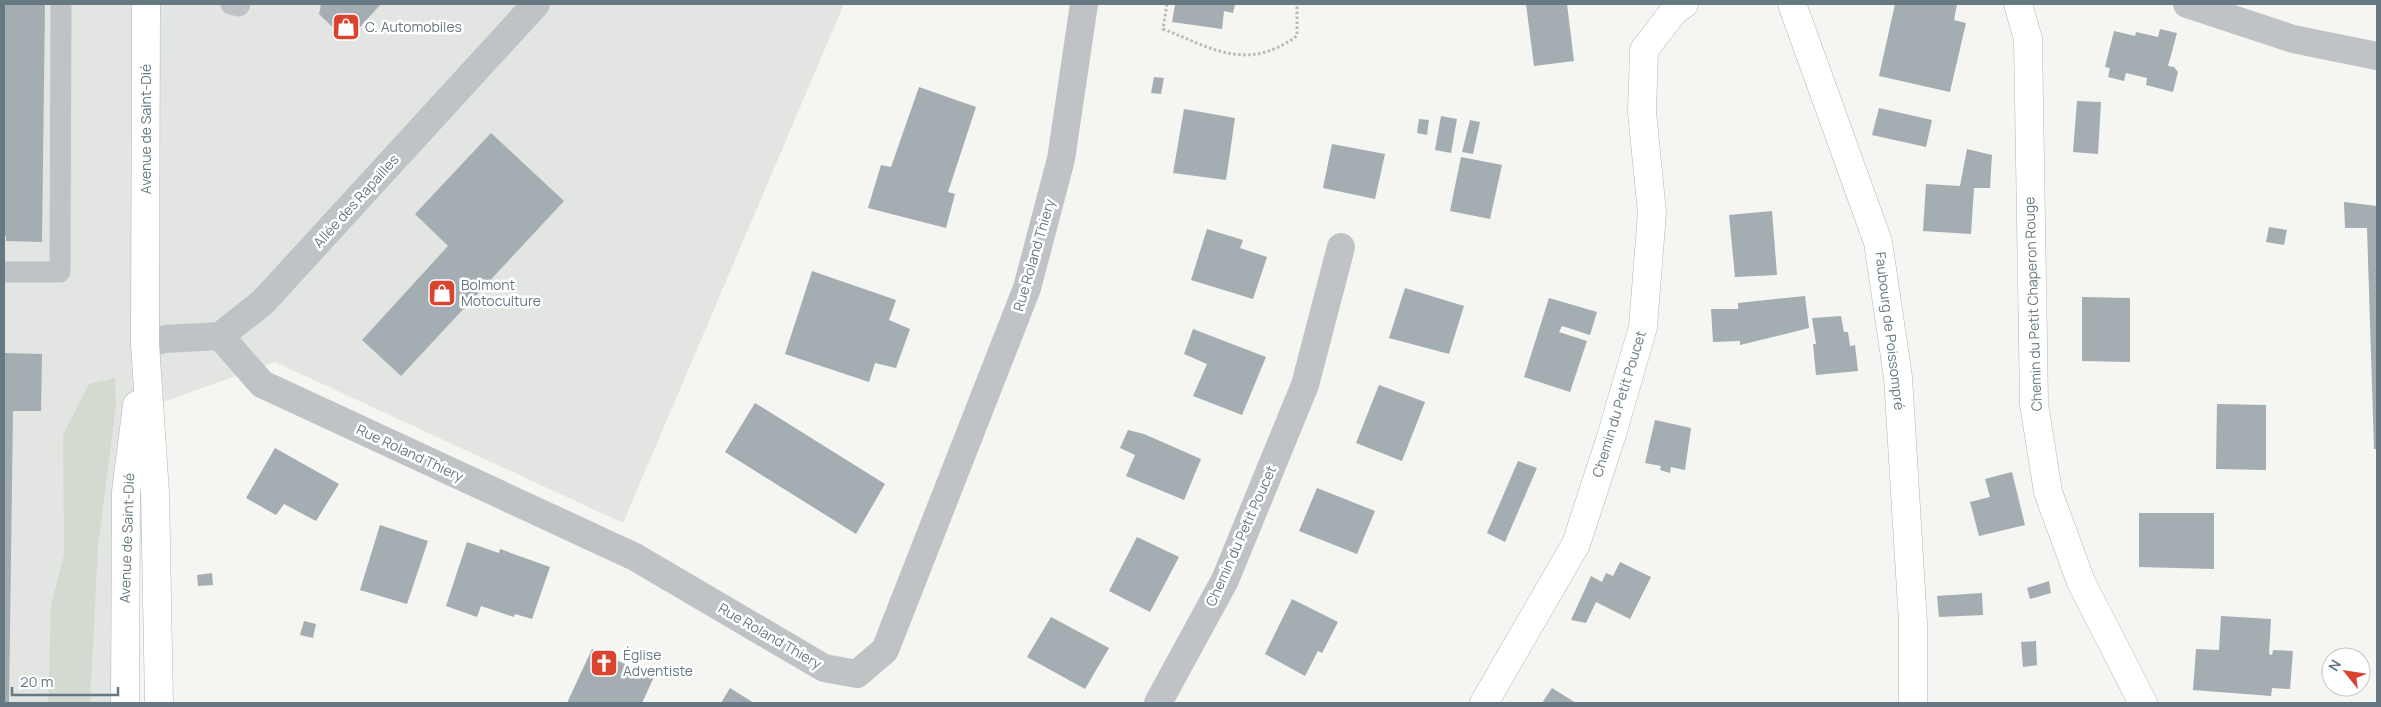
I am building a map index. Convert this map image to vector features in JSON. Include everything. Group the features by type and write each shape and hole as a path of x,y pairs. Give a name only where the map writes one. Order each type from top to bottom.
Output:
{"main road":[{"name":"Avenue de Saint-Dié","path":"146,4 145,344 155,493 159,703"},
{"name":"Chemin du Petit Poucet","path":"1484,703 1576,544 1643,327 1652,213 1642,112 1644,50 1674,11 1684,4"},
{"name":"Faubourg de Poissompré","path":"1792,4 1878,242 1898,377 1913,623 1913,703"},
{"name":"Chemin du Petit Chaperon Rouge","path":"2018,4 2028,39 2034,404 2048,492 2081,582 2143,703"},
{"name":"Avenue de Saint-Dié","path":"125,703 126,492 145,344"}],"street":[{"name":"Allée des Rapailles","path":"220,336 263,302 536,4"},
{"name":"Rue Roland Thiery","path":"220,336 262,384 634,557 824,668 857,674 885,650 1027,288 1061,158 1084,4"},
{"path":"2187,4 2293,39 2377,56"},
{"name":"Chemin du Petit Poucet","path":"1158,703 1225,580 1306,385 1341,247"},
{"path":"145,344 166,339 220,336"}],"lane":[{"path":"4,272 60,272 60,4"},
{"path":"231,4 238,6 240,4"}],"path":[{"path":"1167,4 1163,30 1231,55 1254,56 1282,47 1297,36 1297,4"}],"shaded area":[{"path":"4,4 844,4 623,523 275,362 149,407 129,703 4,703"},
{"path":"115,378 116,405 98,547 90,703 48,703 51,605 64,555 63,435 89,384"}],"building":[{"path":"4,4 45,4 42,242 6,241 6,236 4,236"},
{"name":"C. Automobiles","path":"321,4 381,4 347,41 319,14"},
{"path":"1175,4 1235,4 1233,13 1224,11 1222,29 1172,22"},
{"path":"1526,4 1567,4 1574,61 1534,66"},
{"path":"1895,4 1957,4 1954,20 1966,23 1950,92 1879,76"},
{"path":"2160,29 2177,33 2168,66 2174,67 2178,72 2173,92 2146,85 2147,78 2126,73 2124,81 2108,77 2110,68 2105,67 2114,31 2135,36 2136,32 2158,37"},
{"path":"1154,77 1164,78 1161,94 1151,93"},
{"path":"919,87 976,107 948,192 955,194 946,228 868,208 881,165 891,167"},
{"path":"2077,101 2101,102 2098,154 2073,152"},
{"path":"1879,108 1932,120 1926,147 1872,135"},
{"path":"1184,109 1235,118 1226,180 1173,173"},
{"path":"1441,116 1457,119 1451,153 1435,150"},
{"path":"1419,119 1429,120 1427,135 1417,133"},
{"path":"1470,120 1480,122 1473,154 1462,152"},
{"name":"Bolmont Motoculture","path":"491,133 564,201 401,376 362,340 448,246 415,214"},
{"path":"1332,144 1385,154 1375,199 1323,188"},
{"path":"1967,149 1992,155 1990,188 1974,188 1971,234 1923,231 1926,184 1960,186"},
{"path":"1461,157 1502,165 1490,219 1450,211"},
{"path":"2344,202 2377,206 2377,449 2374,449 2367,228 2345,228"},
{"path":"1772,211 1777,275 1735,277 1729,215"},
{"path":"2269,227 2287,230 2284,245 2266,242"},
{"path":"1207,229 1243,240 1240,248 1267,257 1253,299 1191,280"},
{"path":"812,271 896,300 889,320 910,329 896,368 875,363 869,382 785,354"},
{"path":"1405,288 1464,306 1449,354 1389,338"},
{"path":"1805,296 1809,328 1740,345 1740,341 1713,342 1711,309 1738,309 1738,303"},
{"path":"2082,297 2130,298 2130,362 2082,361"},
{"path":"1549,298 1597,312 1590,335 1562,326 1559,332 1587,341 1570,392 1524,377"},
{"path":"1841,316 1844,332 1848,332 1850,346 1855,345 1858,371 1816,375 1813,344 1816,344 1812,318"},
{"path":"1193,329 1266,357 1242,415 1193,396 1207,364 1184,354"},
{"path":"4,353 42,354 41,411 13,411 9,703 4,703"},
{"path":"1379,385 1425,402 1402,461 1356,443"},
{"path":"755,403 885,484 856,534 725,452"},
{"path":"2217,404 2266,405 2266,470 2216,469"},
{"path":"1655,420 1691,428 1685,470 1671,467 1670,473 1660,470 1661,466 1645,463"},
{"path":"1128,430 1144,434 1201,459 1184,500 1126,476 1135,455 1120,448"},
{"path":"275,448 339,484 316,521 284,504 276,515 246,498"},
{"path":"1518,461 1537,468 1505,542 1487,533"},
{"path":"2012,472 2025,525 1979,536 1970,502 1990,497 1985,479"},
{"path":"1317,488 1375,511 1357,554 1299,531"},
{"path":"2139,513 2214,513 2214,569 2139,567"},
{"path":"380,525 428,541 407,604 360,590"},
{"path":"1137,537 1179,557 1150,612 1109,591"},
{"path":"467,542 499,553 500,549 550,567 532,619 515,614 514,617 481,606 477,617 446,606"},
{"path":"1620,562 1651,577 1630,619 1596,602 1586,623 1571,620 1591,576 1602,582 1606,573 1613,576"},
{"path":"212,573 213,585 198,586 197,575"},
{"path":"2049,581 2051,593 2030,599 2027,588"},
{"path":"1982,593 1983,615 1939,617 1937,596"},
{"path":"1292,599 1338,622 1322,653 1318,651 1305,676 1265,654"},
{"path":"2221,616 2271,619 2269,654 2272,655 2273,650 2293,651 2290,689 2272,688 2271,696 2193,690 2196,649 2219,650"},
{"path":"1051,617 1109,648 1085,689 1027,657"},
{"path":"304,621 316,624 313,638 300,635"},
{"path":"2036,641 2037,665 2023,667 2021,642"},
{"name":"Église Adventiste","path":"592,649 654,677 642,703 567,703"},
{"path":"730,688 754,703 721,703"},
{"path":"1552,688 1576,703 1542,703"}],"place":[{"name":"C. Automobiles","path":"346,27"},
{"name":"Bolmont Motoculture","path":"442,293"},
{"name":"Église Adventiste","path":"604,663"}]}
